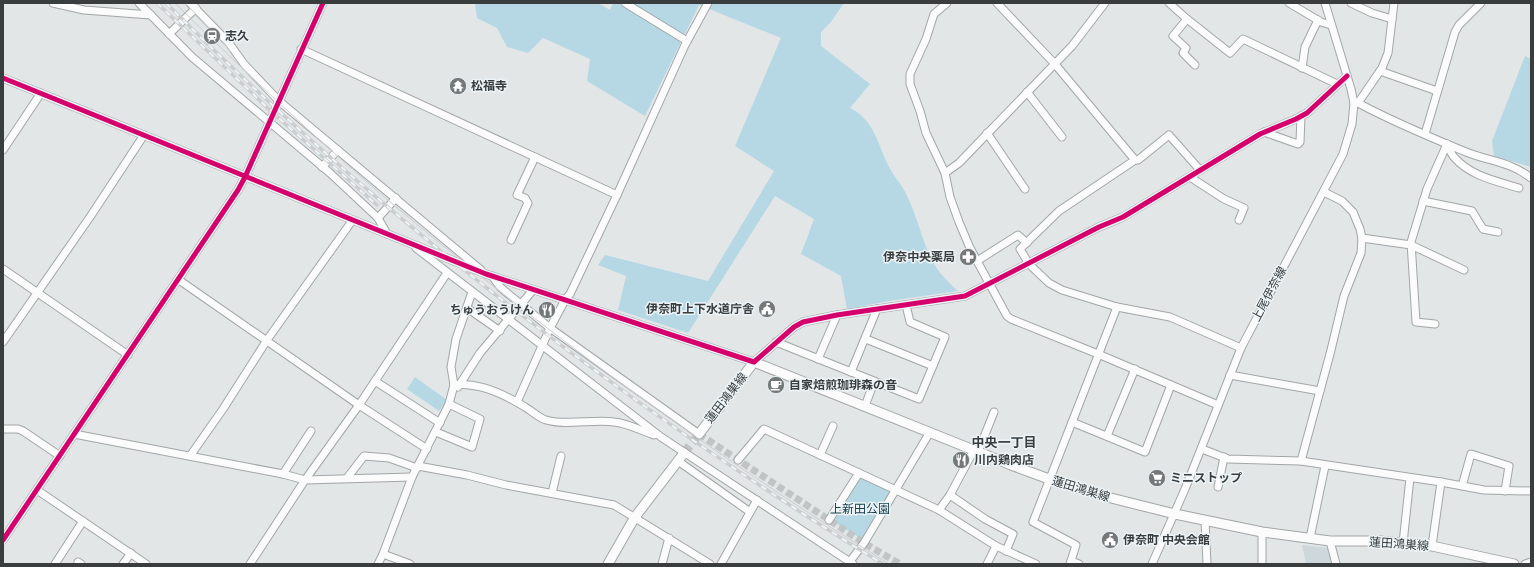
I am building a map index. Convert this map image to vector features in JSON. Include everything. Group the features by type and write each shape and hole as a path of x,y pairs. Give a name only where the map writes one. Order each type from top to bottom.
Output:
{"main road":[{"name":"蓮田鴻巣線","path":"699,434 754,362 1049,479 1107,497 1175,514 1262,532 1330,542 1380,541 1432,546 1514,564"},
{"path":"608,564 634,516 681,457"}],"street":[{"path":"53,3 84,10 151,15"},
{"path":"139,3 192,56 322,167 378,218 387,234"},
{"path":"3,540 179,280 246,177 301,49 323,3"},
{"path":"625,3 686,41"},
{"path":"517,402 550,328 565,300 570,294 617,195 686,41 708,3"},
{"path":"947,3 934,14 926,39 910,74 910,84 926,133 945,173 950,197 959,222 977,261 1007,316 1011,319 1218,405"},
{"path":"997,3 1054,63 1135,160"},
{"path":"945,173 959,163 1072,46 1105,3"},
{"path":"1169,3 1230,53 1243,39 1337,84"},
{"path":"1288,3 1318,20 1332,25"},
{"name":"上尾伊奈線","path":"1152,564 1202,449 1241,348 1324,192 1348,142 1356,103 1325,3"},
{"path":"1351,3 1372,13 1392,19"},
{"path":"1394,3 1388,53 1380,71 1356,103 1384,117 1468,153 1511,165 1531,178"},
{"path":"1424,134 1455,32 1459,25 1481,3"},
{"path":"169,34 193,6 229,43 244,64 279,101 489,275 500,288 550,328 699,434"},
{"path":"1187,19 1173,36 1186,48 1183,53 1195,65"},
{"path":"1302,68 1305,47 1318,20"},
{"path":"301,49 617,195"},
{"path":"1380,71 1437,91"},
{"path":"3,78 352,221 410,242 489,275 754,362 794,327 803,322 837,315 965,296 990,284 1099,227 1123,217 1264,132 1307,113 1347,76"},
{"path":"1027,92 1062,137"},
{"path":"3,150 41,93"},
{"path":"1264,132 1298,144 1300,142 1300,116"},
{"path":"987,133 1025,189"},
{"path":"3,342 144,135"},
{"path":"1200,170 1169,135 1138,160 1135,160 1060,212 1020,249 1029,264 1049,282 1062,290 1117,307 1170,317 1241,348"},
{"path":"1447,144 1454,157 1469,170 1489,179 1519,188"},
{"path":"1435,324 1416,322 1411,246 1423,201 1447,144"},
{"path":"322,167 338,150"},
{"path":"510,240 528,203 525,198 517,195 535,158"},
{"path":"1190,177 1224,199 1244,208 1239,220"},
{"path":"1301,461 1344,296 1361,253 1362,238 1353,212 1342,201 1324,192"},
{"path":"378,218 396,198"},
{"path":"1423,201 1472,211 1483,228 1498,232"},
{"path":"190,456 223,409 267,340 352,221"},
{"path":"977,261 1018,235 1026,243"},
{"path":"1362,238 1411,246 1464,270"},
{"path":"410,242 447,273 661,438 681,457 750,512"},
{"path":"3,269 37,294 128,355"},
{"path":"250,564 305,480 359,405 447,273"},
{"path":"179,280 359,405 427,449"},
{"path":"378,564 412,477 436,432 457,385 480,353 533,290"},
{"path":"457,385 452,367 456,338 472,292"},
{"path":"776,342 919,399 945,337 910,322 906,305"},
{"path":"1079,564 1071,562 1076,545 1033,522 1117,307"},
{"path":"466,308 500,330"},
{"path":"851,372 866,339 877,309"},
{"path":"818,359 837,315"},
{"path":"866,339 933,366"},
{"path":"1108,436 1134,369"},
{"path":"1230,375 1320,391"},
{"path":"375,381 440,423"},
{"path":"865,406 874,382"},
{"path":"457,385 482,387 495,391 517,402 546,420 562,422 615,422 661,438"},
{"path":"1072,422 1145,452 1171,385"},
{"path":"436,432 472,447 480,419 449,404"},
{"path":"939,510 950,495 976,451 994,412"},
{"path":"820,455 833,426"},
{"path":"738,460 764,428 939,510 996,546 1034,564"},
{"path":"3,429 18,429 23,431 60,456"},
{"path":"283,474 311,431"},
{"path":"681,457 757,500 850,563 864,543 930,432"},
{"path":"74,434 283,474 305,480 412,477"},
{"path":"1202,449 1228,459 1301,461 1324,466 1441,482 1484,490 1531,491"},
{"path":"1462,486 1471,454 1509,466 1505,491"},
{"path":"347,478 364,456 390,458 418,467 466,475 506,485 614,505 710,564"},
{"path":"552,493 561,456"},
{"path":"1218,487 1224,457"},
{"path":"1310,538 1324,466"},
{"path":"829,520 859,473"},
{"path":"1403,543 1410,478"},
{"path":"1432,546 1441,482"},
{"path":"37,490 146,564"},
{"path":"950,495 1013,534 1006,551"},
{"path":"721,564 757,500"},
{"path":"1205,520 1207,564"},
{"path":"55,564 83,521"},
{"path":"1262,532 1262,564"},
{"path":"662,564 669,538"},
{"path":"1330,542 1336,564"},
{"path":"987,564 996,546"},
{"path":"123,564 131,554"},
{"path":"383,554 410,564"},
{"path":"1525,564 1531,562"}],"shaded area":[{"path":"1302,545 1329,548 1334,564 1306,564"}],"green space":[{"path":"475,3 598,3 610,10 613,3 844,3 831,22 821,32 821,46 870,84 850,108 858,113 870,125 890,169 907,196 934,264 958,291 847,309 841,276 801,254 814,219 775,196 688,333 618,310 626,276 598,265 605,255 708,281 774,171 735,146 781,38 699,5 645,116 587,81 590,59 543,38 528,53 507,47 497,28 477,18"},
{"path":"1525,56 1531,59 1531,167 1494,156 1492,141"},
{"path":"415,377 447,400 439,411 407,389"},
{"name":"上新田公園","path":"860,476 891,492 863,540 832,521"}],"tunnel":[{"path":"699,434 864,543 900,564"},
{"path":"684,453 699,434"}],"tram line":[{"path":"175,3 278,102 348,165 420,227 561,339 723,455 833,529 889,564"},
{"path":"185,3 230,51"}],"railway":[{"path":"157,3 273,113 377,205"},
{"path":"166,3 248,82 332,159 419,233 508,304 599,373 692,440 883,564"}],"cycle path":[{"path":"3,540 238,190 323,3"},
{"path":"3,78 486,274 754,362 794,327 803,322 837,315 965,296 1099,227 1123,217 1260,134 1307,113 1347,76"}],"place":[{"name":"志久","path":"212,36"},
{"name":"松福寺","path":"458,86"},
{"name":"伊奈中央薬局","path":"968,257"},
{"name":"伊奈町上下水道庁舎","path":"767,309"},
{"name":"ちゅうおうけん","path":"547,310"},
{"name":"自家焙煎珈琲森の音","path":"776,385"},
{"name":"川内鶏肉店","path":"961,460"},
{"name":"ミニストップ","path":"1157,478"},
{"name":"伊奈町 中央会館","path":"1110,540"}],"district":[{"name":"中央一丁目","path":"1004,442"}]}
